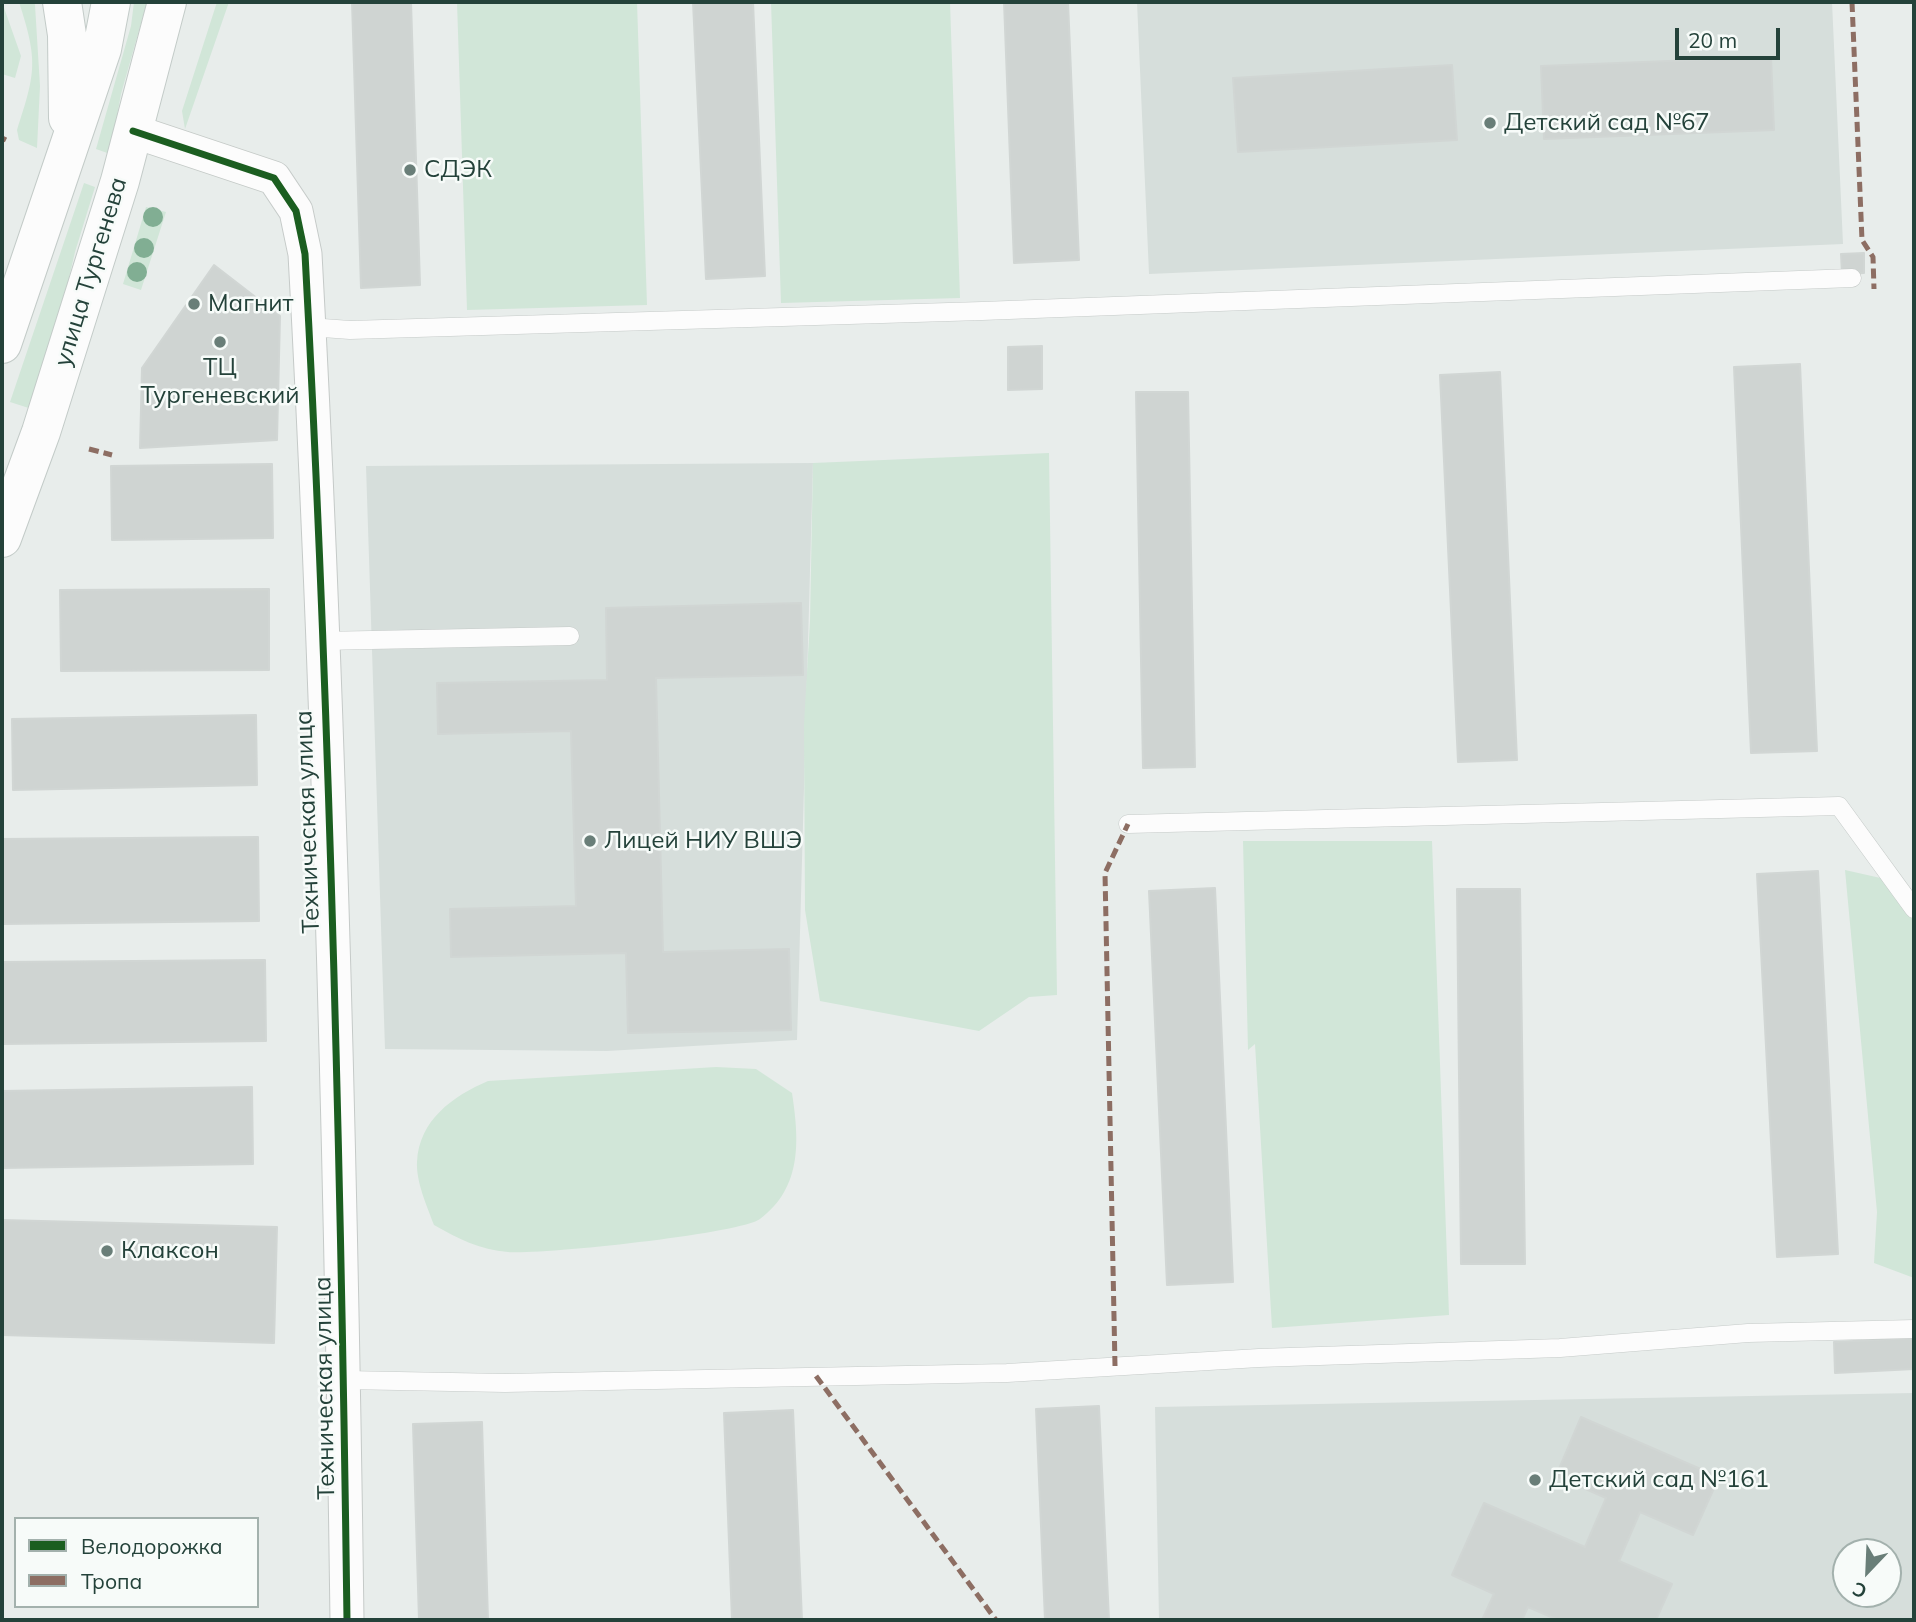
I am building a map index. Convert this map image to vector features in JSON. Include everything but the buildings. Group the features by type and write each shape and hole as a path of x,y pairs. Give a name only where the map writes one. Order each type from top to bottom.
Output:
{"main road":[{"path":"62,2 67,35 69,143"},
{"path":"2,344 102,49 111,2"},
{"name":"улица Тургенева","path":"2,538 11,489 120,181 167,5"}],"street":[{"name":"Техническая улица","path":"133,131 274,178 296,211 304,254 342,1197 347,1620"}],"lane":[{"path":"309,327 350,330 681,321 1852,278"},
{"path":"321,641 570,636"},
{"path":"1128,824 1839,806 1914,909"},
{"path":"344,1380 505,1383 1007,1373 1259,1358 1560,1348 1748,1333 1914,1329"}],"shaded area":[{"name":"Детский сад №67","path":"1137,2 1832,2 1843,244 1149,274"},
{"name":"Лицей НИУ ВШЭ","path":"813,463 797,1040 607,1051 385,1049 366,466"},
{"name":"Детский сад №161","path":"1914,1393 1914,1620 1159,1620 1155,1407"}],"green space":[{"path":"2,2 21,56 15,78 2,74"},
{"path":"19,2 34,2 35,5 40,86 37,148 19,140 17,130 28,94 32,66 32,53"},
{"path":"134,2 147,2 121,94 110,154 96,149 131,26"},
{"path":"217,2 229,2 185,129 182,111"},
{"path":"457,2 637,2 647,305 467,310"},
{"path":"771,2 950,2 960,298 781,303"},
{"path":"84,183 95,187 75,252 38,411 10,402"},
{"path":"146,207 166,212 141,290 123,284"},
{"path":"1049,453 1057,995 1029,997 979,1031 820,1001 805,910 804,724 810,621 813,463"},
{"path":"1243,841 1432,841 1449,1315 1272,1328 1255,1044 1248,1050"},
{"path":"1845,870 1885,879 1914,919 1914,1278 1874,1263 1877,1212"},
{"path":"716,1067 756,1069 792,1093 796,1145 791,1177 774,1206 760,1219 745,1225 680,1237 527,1252 498,1251 478,1246 434,1225 418,1178 419,1147 431,1122 440,1111 462,1094 488,1081"}],"marked path":[{"path":"1852,2 1862,240 1873,257 1874,289"},
{"path":"2,138 6,140"},
{"path":"89,449 112,455"},
{"path":"1115,1366 1105,873 1128,824"},
{"path":"816,1376 996,1620"}],"cycle path":[{"path":"133,131 274,178 296,211 305,254 333,937 347,1620"}],"place":[{"name":"Детский сад №67","path":"1490,123"},
{"name":"СДЭК","path":"410,170"},
{"name":"Магнит","path":"194,304"},
{"name":"ТЦ Тургеневский","path":"220,342"},
{"name":"Лицей НИУ ВШЭ","path":"590,841"},
{"name":"Клаксон","path":"107,1251"},
{"name":"Детский сад №161","path":"1535,1480"}]}
